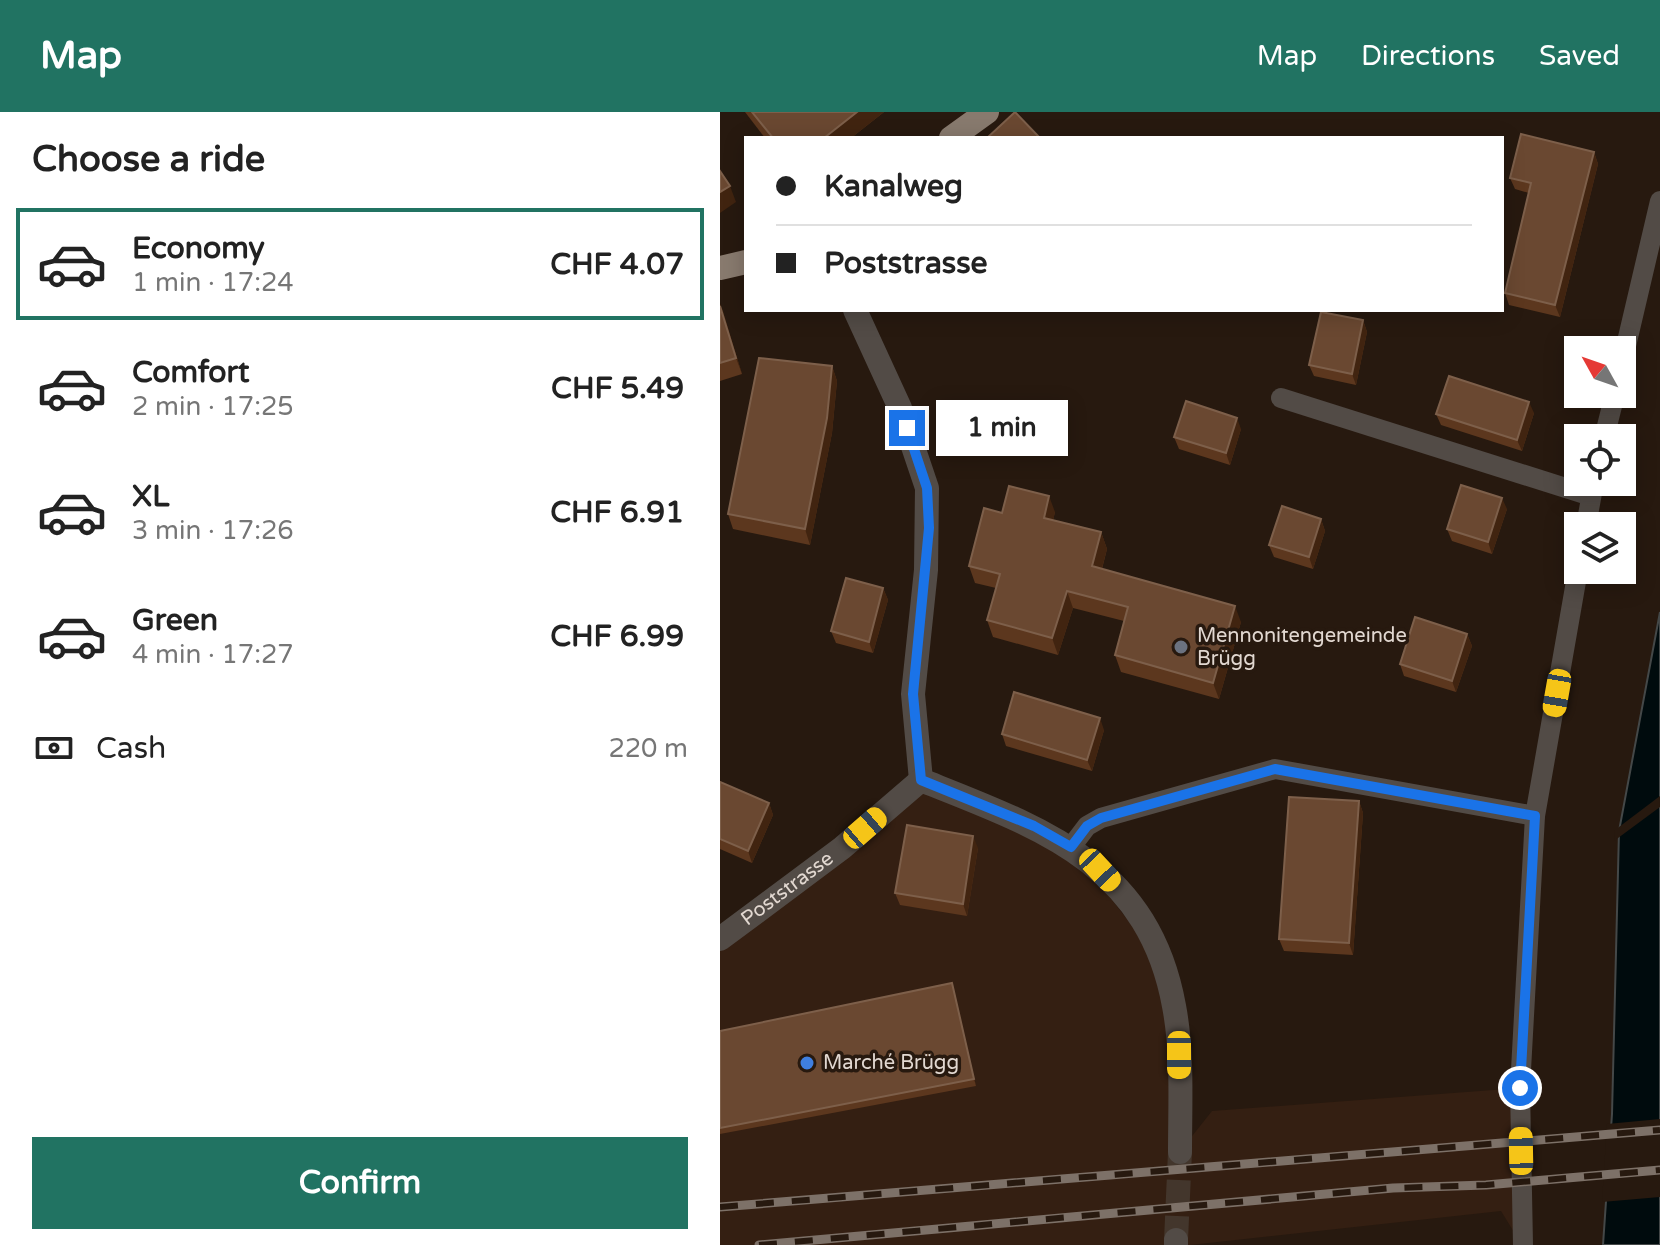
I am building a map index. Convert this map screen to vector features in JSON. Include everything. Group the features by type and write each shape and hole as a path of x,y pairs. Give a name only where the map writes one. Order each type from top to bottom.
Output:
{"main road":[{"path":"954,136 987,112"},
{"path":"720,268 744,262"}],"street":[{"path":"856,312 900,408 927,488 927,556 913,694 921,780 1034,826 1071,847 1100,870 1127,898 1146,927 1174,1005 1180,1152"},
{"name":"Poststrasse","path":"720,939 842,848 921,780"}],"lane":[{"path":"1628,336 1660,201"},
{"path":"1281,398 1564,481"},
{"path":"1523,1245 1520,1088 1535,816 1576,584"},
{"path":"1071,847 1087,826 1101,818 1275,769 1535,816"}],"shaded area":[{"path":"1660,612 1660,1245 1603,1245 1612,1114 1619,831"},
{"path":"921,780 1071,847 1161,963 1181,1150 1212,1111 1520,1088 1522,1245 1501,1211 1190,1245 720,1245 720,939"}],"pier":[{"path":"1660,796 1660,807 1614,841 1615,830"},
{"path":"1660,1119 1660,1197 1602,1202 1607,1124"}],"building":[{"path":"752,112 857,112 827,136 771,136"},
{"path":"1015,112 1038,136 989,136"},
{"path":"1521,134 1594,152 1555,305 1505,293 1531,183 1510,178"},
{"path":"720,171 730,186 720,192"},
{"path":"720,306 736,358 720,363"},
{"path":"1321,312 1363,320 1352,374 1309,365"},
{"path":"759,358 832,366 827,418 805,529 728,514"},
{"path":"1449,376 1529,402 1517,440 1436,414"},
{"path":"1186,401 1237,418 1226,453 1174,437"},
{"path":"1461,485 1502,498 1488,542 1447,529"},
{"path":"1009,486 1049,496 1044,518 1101,532 1092,566 1235,606 1213,683 1115,655 1128,607 1067,591 1052,638 987,620 1000,574 969,566 984,508 1002,513"},
{"path":"1282,506 1321,519 1309,557 1269,545"},
{"path":"846,578 883,588 869,642 831,631"},
{"path":"1415,617 1467,634 1452,681 1400,664"},
{"path":"1014,692 1100,718 1087,760 1002,734"},
{"path":"720,782 769,803 748,851 720,839"},
{"path":"1289,797 1359,801 1349,943 1279,939"},
{"path":"907,825 973,836 963,904 895,893"},
{"path":"952,983 974,1079 720,1128 720,1031"}],"tunnel":[{"path":"1176,1240 1180,1152"}],"railway":[{"path":"720,1207 1660,1130"},
{"path":"759,1245 1393,1188 1486,1185 1660,1170"}],"place":[{"name":"Mennonitengemeinde Brügg","path":"1181,647"},
{"name":"Marché Brügg","path":"807,1063"}],"route":[{"path":"907,428 927,488 929,528 913,694 921,780 1034,826 1071,847 1087,826 1101,818 1275,769 1535,816 1526,1026 1520,1088"}]}
